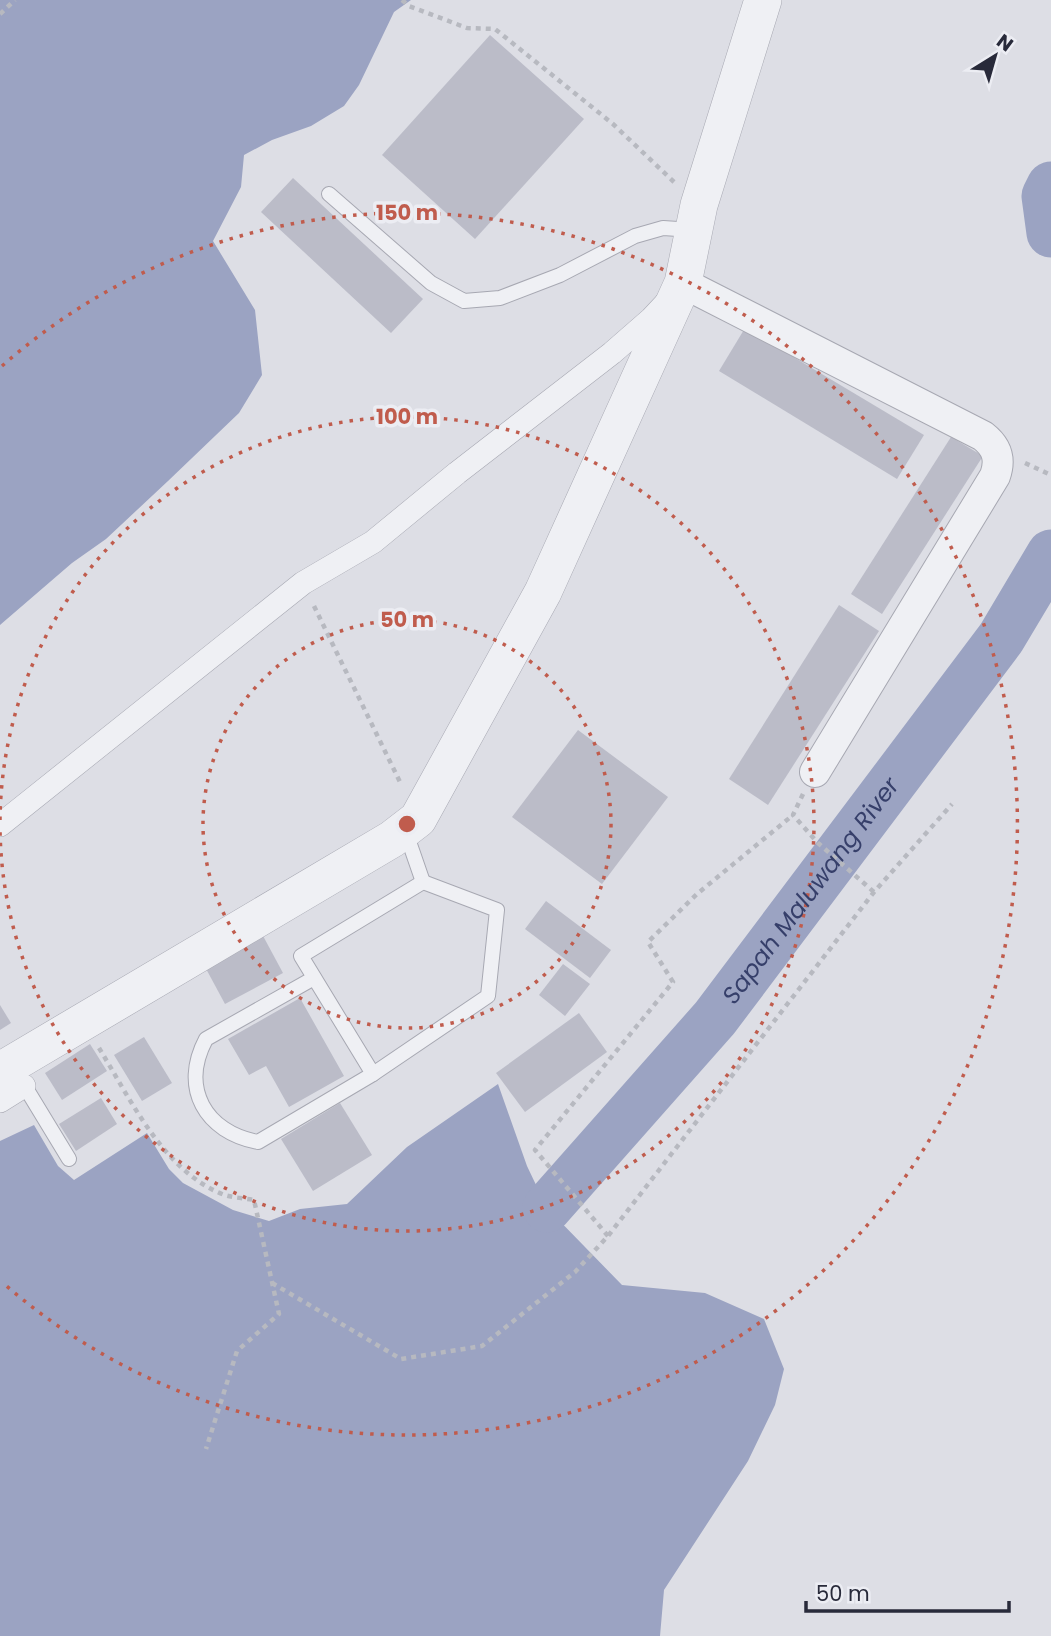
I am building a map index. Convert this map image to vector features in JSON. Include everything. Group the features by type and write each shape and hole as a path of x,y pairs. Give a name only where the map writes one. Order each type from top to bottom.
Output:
{"street":[{"path":"0,1101 12,1074 82,1021 411,825 543,592 682,283 696,218 762,0"},
{"path":"0,825 303,583 373,542 457,472 612,353 651,320 682,283"},
{"path":"682,283 983,436 992,443 998,453 995,476 815,772"}],"lane":[{"path":"329,194 431,283 464,301 500,298 561,275 635,236 696,218"},
{"path":"411,825 423,881"},
{"path":"373,1074 301,956 423,881"},
{"path":"314,978 206,1039 199,1052 195,1083 206,1112 215,1124 228,1133 258,1142 373,1074 488,996 497,910 423,881"},
{"path":"12,1074 69,1159"}],"path":[{"path":"0,14 15,0"},
{"path":"402,0 409,6 467,27 495,29 613,124 696,218"},
{"path":"1032,465 1051,475"},
{"path":"303,583 411,825"},
{"path":"608,1236 535,1150 673,982 648,942 697,894 793,815 815,772"},
{"path":"272,1283 401,1359 482,1346 575,1272 608,1236 874,892 952,804"},
{"path":"793,815 818,843 874,892"},
{"path":"82,1021 144,1121 167,1151 192,1177 223,1194 254,1200 279,1314 237,1351 206,1449"}],"water":[{"path":"0,0 411,0 394,12 359,85 344,106 311,126 272,140 244,155 241,187 213,241 255,310 262,375 239,413 106,539 72,563 0,625"},
{"path":"498,1084 527,1166 547,1208 622,1285 705,1293 764,1319 784,1369 775,1405 748,1461 664,1590 660,1636 0,1636 0,1141 34,1125 58,1166 74,1180 147,1133 169,1169 183,1183 233,1210 269,1221 300,1209 347,1204 407,1147"}],"building":[{"path":"490,35 584,119 475,239 382,155"},
{"path":"293,178 423,299 391,333 261,212"},
{"path":"745,328 924,435 897,479 719,371"},
{"path":"951,437 983,456 882,614 851,594"},
{"path":"839,605 879,631 768,805 729,779"},
{"path":"578,730 668,797 602,884 512,817"},
{"path":"546,901 611,950 590,978 525,929"},
{"path":"262,934 283,973 225,1004 204,965"},
{"path":"563,964 590,984 565,1016 539,995"},
{"path":"300,998 344,1076 289,1107 266,1066 249,1075 228,1039"},
{"path":"0,1005 11,1023 0,1030"},
{"path":"579,1013 607,1052 525,1112 496,1073"},
{"path":"144,1037 172,1083 142,1101 114,1055"},
{"path":"90,1044 107,1071 62,1100 45,1073"},
{"path":"101,1098 117,1124 76,1151 59,1124"},
{"path":"340,1103 372,1155 313,1191 281,1139"}],"waterway":[{"name":"Sapah Maluwang River","path":"1051,186 1046,196 1051,233"},
{"name":"Sapah Maluwang River","path":"547,1208 715,1018 1001,638 1051,554"}]}
